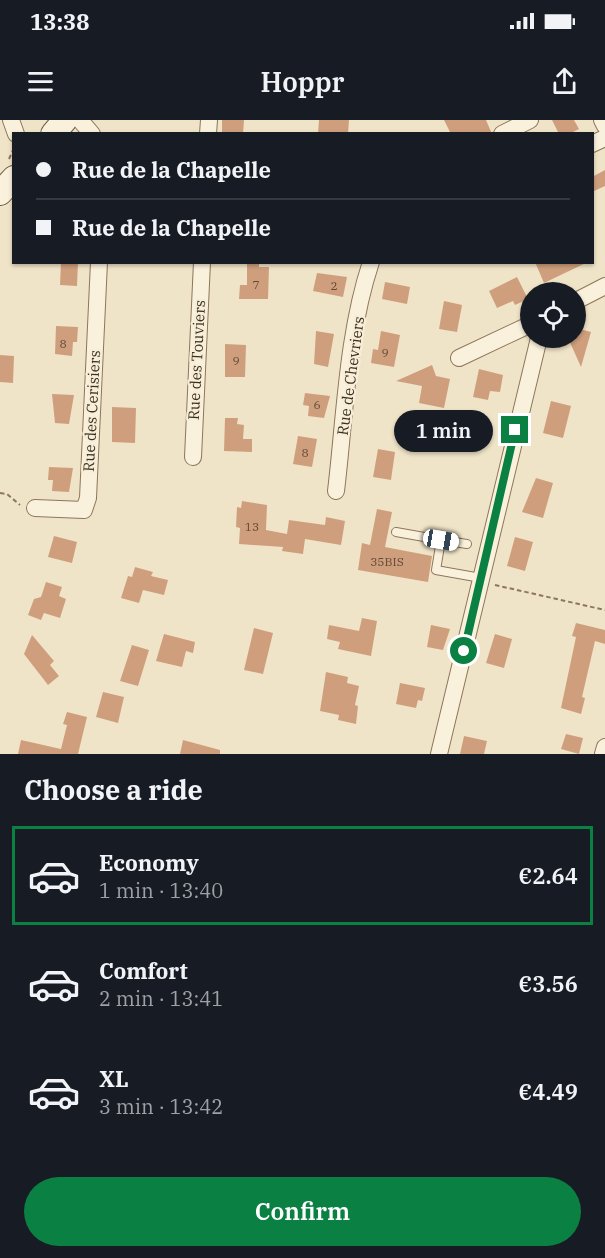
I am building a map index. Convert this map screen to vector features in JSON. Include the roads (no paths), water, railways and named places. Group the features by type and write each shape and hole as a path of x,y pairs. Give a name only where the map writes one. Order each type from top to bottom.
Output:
{"main road":[{"path":"55,132 65,120"},
{"path":"0,193 12,179"}],"street":[{"path":"80,120 90,132"},
{"path":"506,132 530,120"},
{"path":"602,120 605,126"},
{"name":"Rue des Cerisiers","path":"35,508 84,510 88,498 99,264"},
{"name":"Rue des Touviers","path":"193,457 202,264"},
{"name":"Rue de Chevriers","path":"336,491 353,350 365,281 370,264"},
{"path":"586,296 605,286"},
{"path":"459,358 520,329"},
{"path":"439,754 537,348"},
{"path":"603,754 605,747"}],"lane":[{"path":"396,532 467,544"},
{"path":"441,540 436,570 481,580"}]}
